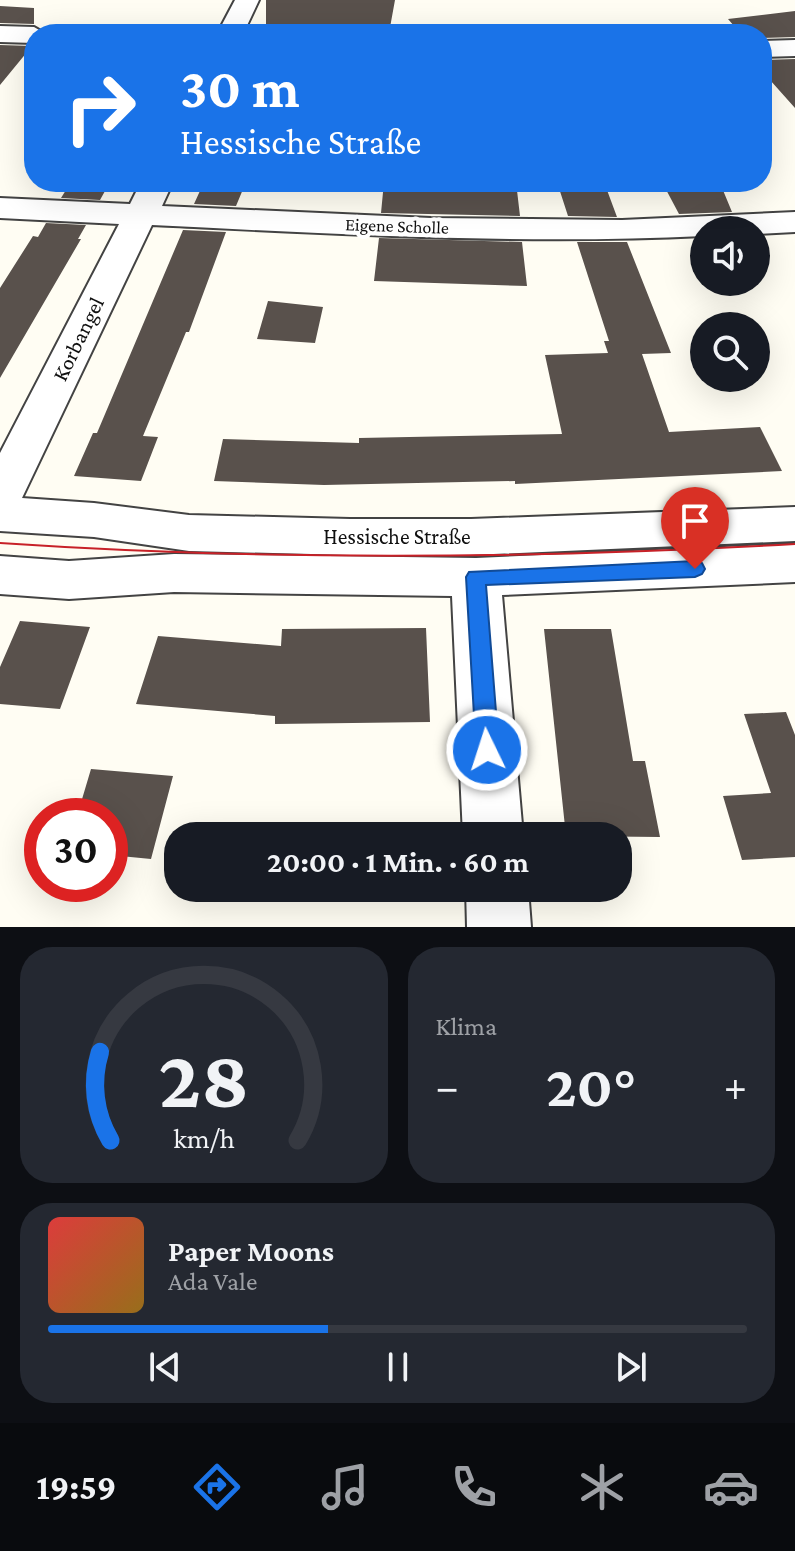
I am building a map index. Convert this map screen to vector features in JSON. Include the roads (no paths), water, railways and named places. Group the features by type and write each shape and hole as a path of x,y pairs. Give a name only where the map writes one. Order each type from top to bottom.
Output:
{"street":[{"path":"235,24 247,0"},
{"path":"0,34 24,35"},
{"path":"772,49 795,48"},
{"name":"Eigene Scholle","path":"0,208 148,198 479,228 622,230 795,222"},
{"name":"Korbangel","path":"0,497 148,198"},
{"name":"Hessische Straße","path":"0,514 94,520 189,533 365,537 599,534 795,524"},
{"name":"Hessische Straße","path":"0,575 69,580 174,573 476,577 795,563"},
{"path":"476,577 492,822"},
{"path":"498,902 499,927"}],"tram line":[{"path":"0,543 199,553 397,556 596,553 795,544"}]}
